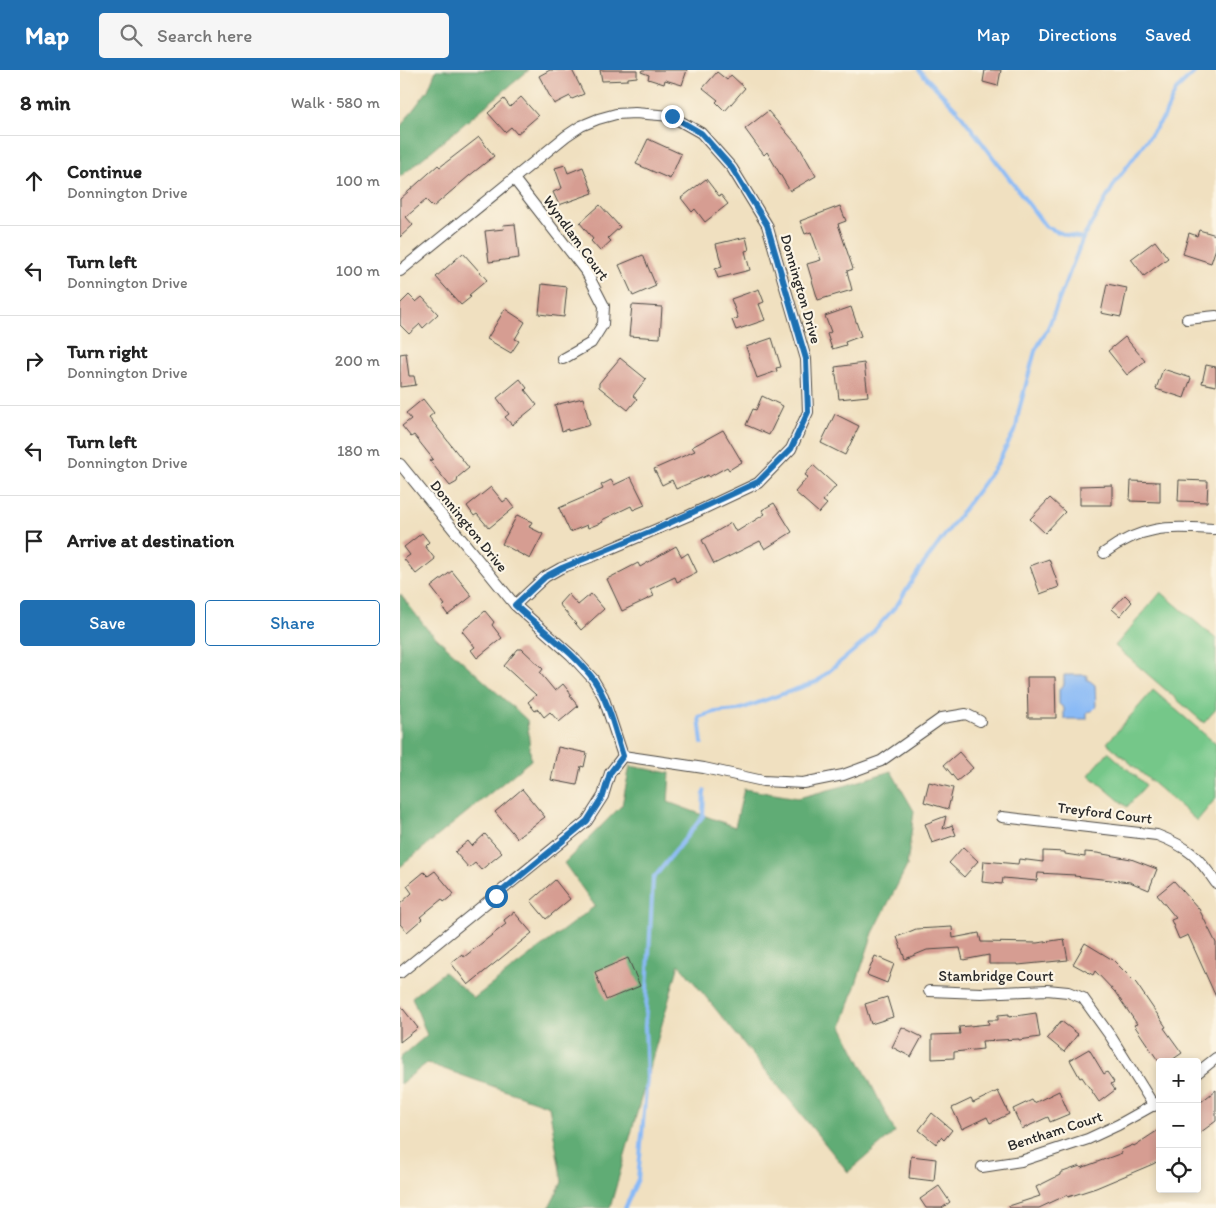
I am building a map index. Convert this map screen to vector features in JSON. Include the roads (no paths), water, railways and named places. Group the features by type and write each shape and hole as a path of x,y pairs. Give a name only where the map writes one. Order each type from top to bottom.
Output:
{"street":[{"name":"Donnington Drive","path":"400,271 566,136 598,118 616,114 644,113 672,116 701,133 732,168 767,225 806,359 808,412 791,449 758,482 682,518 562,568 545,577 515,605"},
{"name":"Wyndlam Court","path":"514,179 587,273 604,306 603,324 591,343 563,359"},
{"path":"1188,319 1216,316"},
{"name":"Donnington Drive","path":"400,464 515,605 571,655 593,679 603,696 623,756"},
{"path":"1104,553 1120,542 1137,534 1154,530 1173,528 1216,529"},
{"path":"400,973 587,821 603,796 610,773 623,756 704,768 763,781 803,783 843,775 881,761 942,718 966,714 980,721"},
{"name":"Treyford Court","path":"1002,817 1157,835 1176,842 1193,854 1216,883"},
{"name":"Stambridge Court","path":"929,991 981,993 1047,990 1068,992 1083,998 1156,1102"},
{"path":"1201,1070 1216,1058"},
{"name":"Bentham Court","path":"982,1167 1021,1161 1088,1139 1156,1104"}],"water":[{"path":"1064,675 1087,675 1087,680 1095,685 1096,707 1092,711 1087,712 1087,719 1064,719 1064,708 1059,704 1059,689 1064,685"}],"waterway":[{"path":"919,70 958,111 1046,227 1066,235 1083,238"},
{"path":"702,743 699,717 715,712 738,710 816,682 863,643 897,605 919,570 996,466 1016,428 1035,351 1048,328 1083,238 1117,180 1164,117 1176,90 1197,70"},
{"path":"625,1208 638,1179 647,1078 645,1027 653,879 703,816 704,791"}]}
